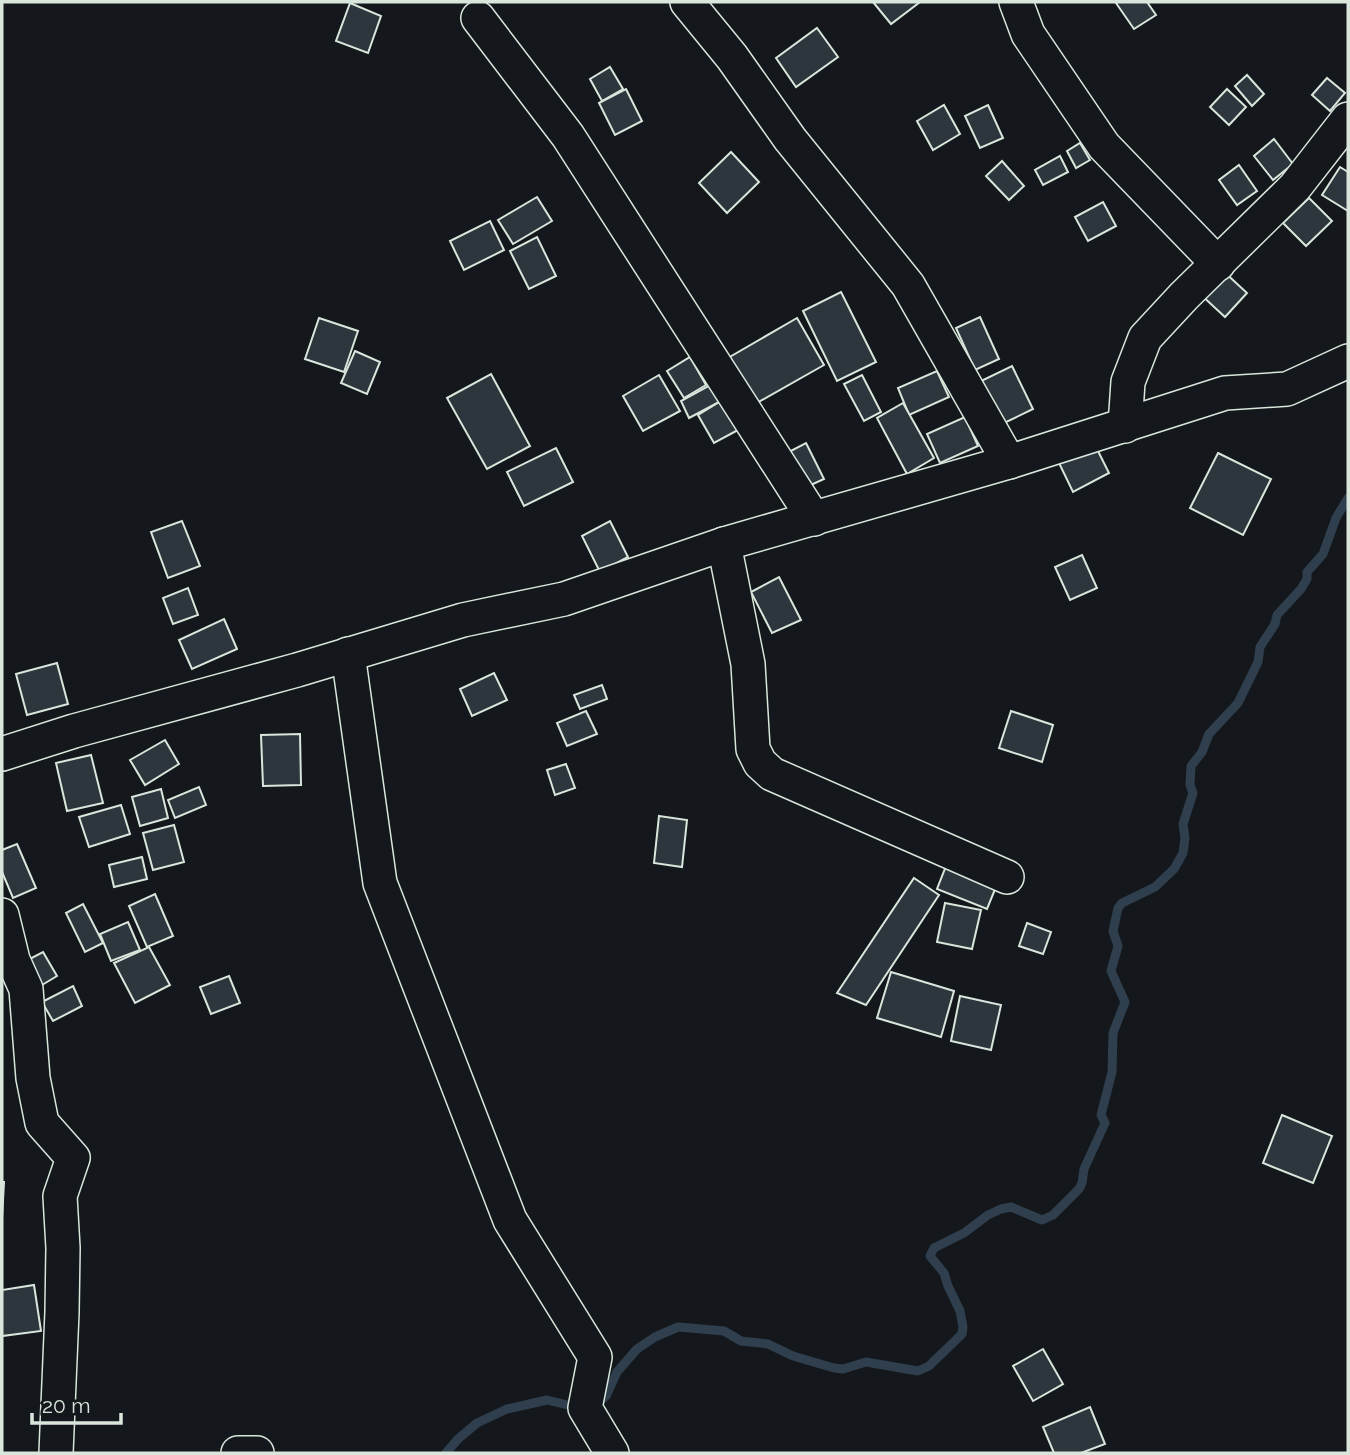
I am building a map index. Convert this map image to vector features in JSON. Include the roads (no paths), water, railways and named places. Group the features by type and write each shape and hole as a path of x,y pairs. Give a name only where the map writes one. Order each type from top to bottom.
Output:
{"street":[{"path":"687,2 732,57 790,139 908,285 1009,462"},
{"path":"1016,2 1028,34 1104,146 1218,264"},
{"path":"478,18 568,136 814,519"},
{"path":"1125,426 1128,382 1145,338 1295,187 1348,119"},
{"path":"2,754 74,730 284,674 463,620 565,599 724,544 1009,462 1225,393 1287,389 1348,361"},
{"path":"724,544 748,664 753,750 760,763 772,774 1007,877"},
{"path":"348,654 380,883 510,1220 595,1357 585,1408 612,1453"},
{"path":"2,915 13,960 14,997 42,1124 73,1158 60,1196 62,1312 56,1453"},
{"path":"238,1453 257,1453"}],"waterway":[{"path":"597,1404 606,1396 617,1372 637,1349 678,1327 724,1331 741,1341 768,1344 793,1356 834,1368 843,1369 866,1362 918,1371 929,1366 962,1334 960,1311 944,1273 930,1256 934,1248 964,1233 1001,1209 1011,1207 1042,1220 1053,1215 1079,1189 1084,1169 1105,1123 1101,1115 1112,1072 1113,1033 1125,1002 1111,971 1118,946 1113,931 1118,908 1122,903 1155,887 1174,869 1183,853 1183,824 1193,793 1190,785 1191,766 1202,752 1209,734 1238,703 1258,662 1260,647 1275,624 1277,615 1301,589 1307,579 1307,572 1323,554 1336,518 1348,498"},
{"path":"446,1453 477,1423 507,1409 547,1400 580,1408"}]}
